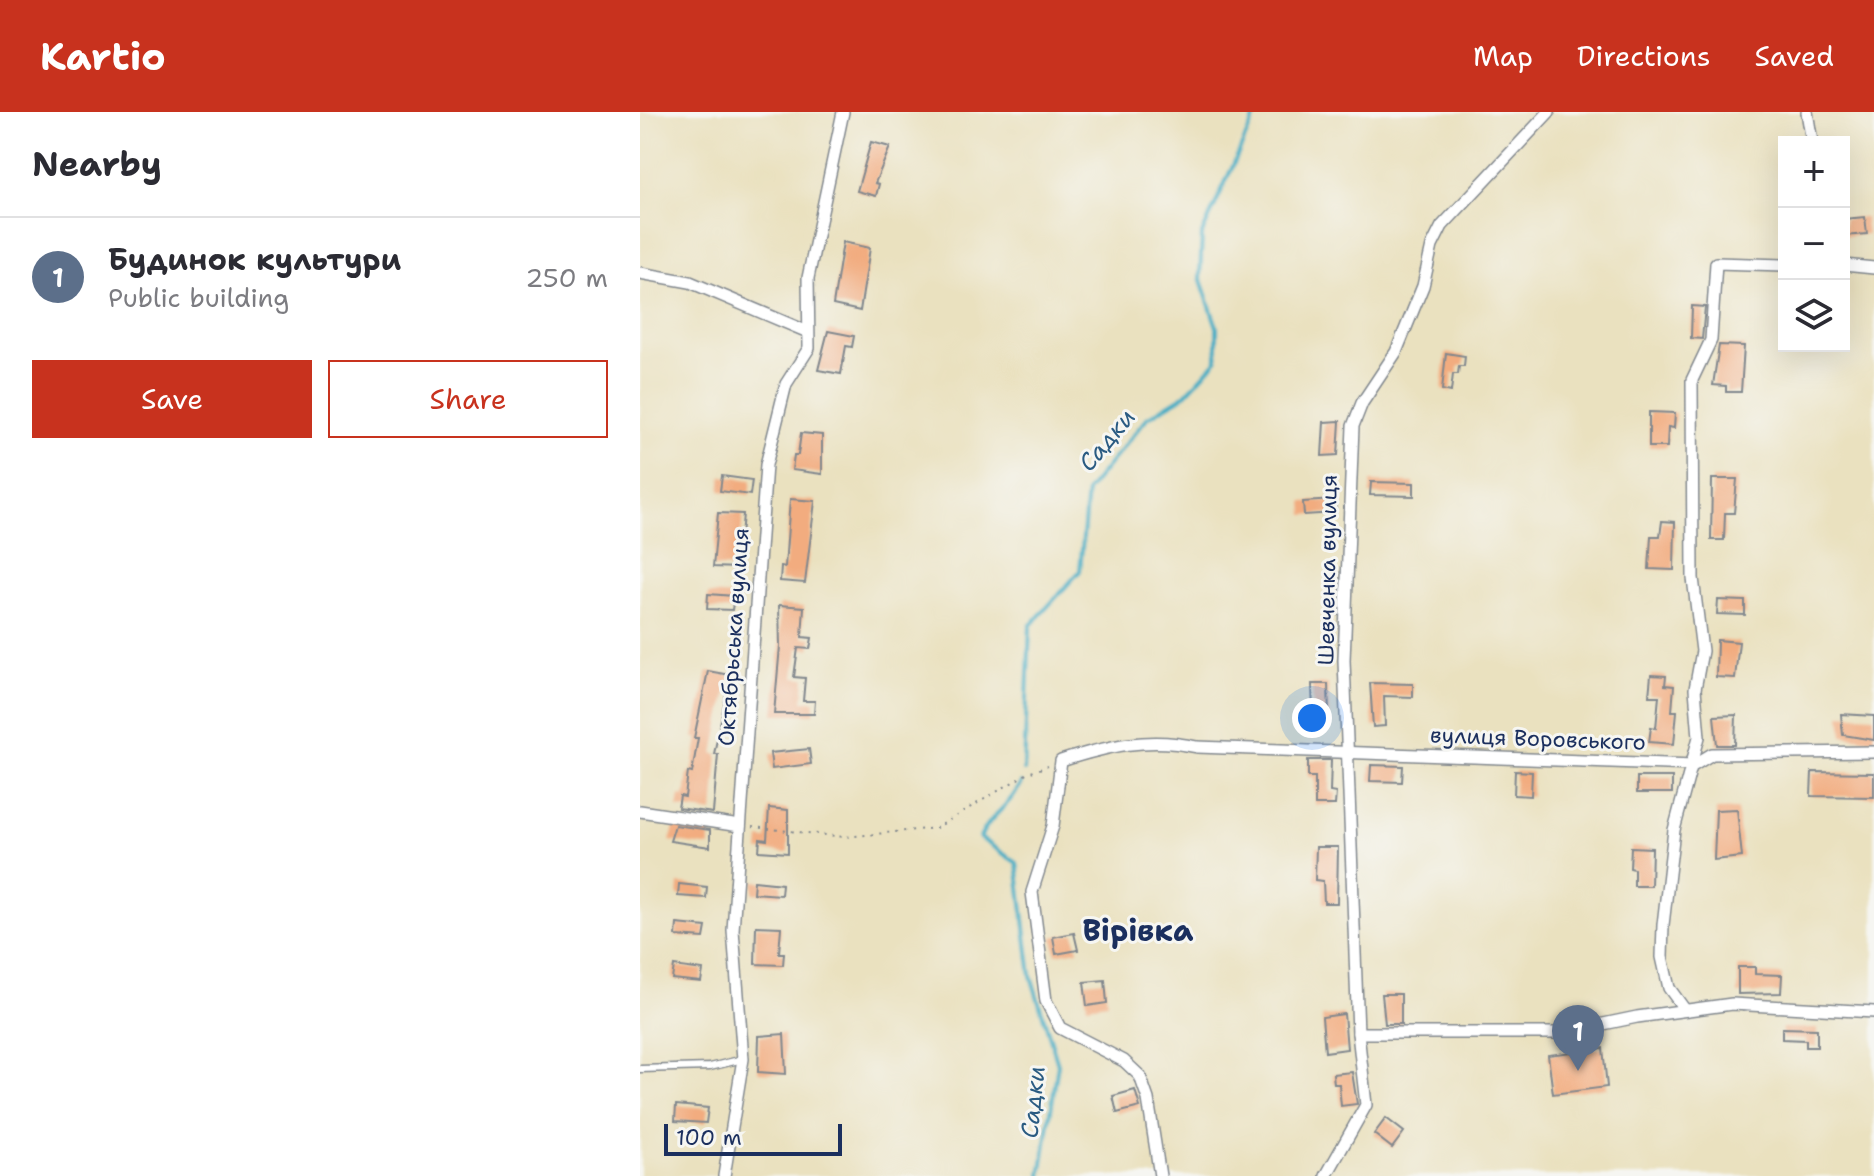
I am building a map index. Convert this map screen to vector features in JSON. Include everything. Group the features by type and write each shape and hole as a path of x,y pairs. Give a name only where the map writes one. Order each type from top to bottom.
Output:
{"street":[{"name":"Октябрьська вулиця","path":"724,1176 743,1059 733,930 766,465 786,384 809,348 808,278 843,112"},
{"name":"Шевченка вулиця","path":"1326,1176 1366,1105 1358,1033 1350,750 1344,660 1353,426 1362,403 1396,352 1423,286 1432,246 1442,226 1549,112"},
{"path":"1807,112 1811,136"},
{"path":"1685,1010 1669,988 1662,957 1662,936 1674,830 1694,765 1699,737 1695,689 1702,651 1693,578 1692,380 1711,340 1716,263 1778,265"},
{"path":"1850,266 1874,268"},
{"path":"640,273 690,282 808,332"},
{"path":"1699,737 1712,754"},
{"name":"вулиця Воровського","path":"1061,761 1103,747 1146,740 1197,747 1350,750 1694,765"},
{"path":"1694,765 1712,754 1874,752"},
{"path":"1061,761 1053,826 1032,892 1046,1001 1060,1028 1124,1061 1140,1076 1148,1099 1160,1176"},
{"path":"640,811 740,826"},
{"path":"1358,1033 1560,1033 1732,1004 1874,1012"}],"lane":[{"path":"640,1069 710,1067 743,1059"}],"path":[{"path":"740,826 845,837 936,828 1028,773 1061,761"}],"building":[{"path":"871,142 890,147 875,183 879,184 876,196 857,191"},
{"path":"1865,217 1867,234 1850,235 1850,218"},
{"path":"843,242 870,248 860,311 833,305"},
{"path":"1692,306 1705,307 1702,339 1691,338"},
{"path":"828,331 854,336 852,347 846,346 841,374 818,370"},
{"path":"1719,345 1744,346 1741,392 1726,392 1726,386 1713,385"},
{"path":"1446,353 1465,356 1464,366 1459,366 1458,374 1453,374 1451,392 1442,390"},
{"path":"1649,412 1675,413 1674,428 1668,427 1667,447 1649,447"},
{"path":"1340,421 1338,455 1322,456 1324,422"},
{"path":"801,433 822,435 822,474 792,470"},
{"path":"722,476 752,480 750,495 720,491"},
{"path":"1712,479 1737,479 1734,513 1725,513 1724,540 1711,540"},
{"path":"1371,482 1414,483 1414,496 1370,495"},
{"path":"790,499 815,501 805,583 780,581 781,566 785,567"},
{"path":"1335,500 1336,513 1304,515 1303,502"},
{"path":"718,513 743,514 738,568 713,567"},
{"path":"1662,521 1675,522 1674,570 1649,569 1651,536 1660,536"},
{"path":"708,594 734,596 732,610 707,609"},
{"path":"1718,600 1745,601 1745,615 1717,614"},
{"path":"779,605 804,607 802,637 812,638 810,649 798,648 794,677 805,678 803,701 815,701 814,714 774,714 780,646"},
{"path":"1717,640 1739,642 1735,678 1716,677"},
{"path":"708,671 730,675 714,754 718,754 713,813 678,808 680,796 685,797 688,772 692,773 698,738 694,738"},
{"path":"1651,675 1666,676 1665,685 1674,686 1672,711 1677,711 1674,744 1649,742 1651,727 1656,728 1659,696 1649,696"},
{"path":"1370,683 1413,684 1413,697 1384,696 1385,726 1373,727"},
{"path":"1312,684 1328,684 1329,715 1313,715"},
{"path":"1841,714 1874,716 1874,740 1843,735"},
{"path":"1736,715 1735,745 1717,745 1714,716"},
{"path":"809,749 811,764 772,769 770,753"},
{"path":"1308,760 1331,760 1330,792 1336,793 1335,805 1315,805 1315,777 1308,777"},
{"path":"1371,765 1403,766 1402,782 1370,781"},
{"path":"1515,771 1532,772 1531,796 1514,795"},
{"path":"1812,772 1874,773 1874,797 1811,796"},
{"path":"1637,777 1672,777 1672,793 1637,793"},
{"path":"769,808 788,810 788,853 759,851 760,839 767,840"},
{"path":"1737,809 1742,857 1714,860 1716,810"},
{"path":"675,825 710,830 710,847 670,841"},
{"path":"1316,847 1338,847 1337,903 1324,903 1323,881 1315,880"},
{"path":"1631,847 1652,848 1651,886 1634,886 1634,869 1630,868"},
{"path":"754,881 782,884 781,895 753,893"},
{"path":"679,884 707,887 706,898 678,896"},
{"path":"677,924 706,927 704,938 676,936"},
{"path":"756,926 781,927 779,953 784,953 783,965 755,964"},
{"path":"1074,933 1078,950 1056,954 1053,937"},
{"path":"674,966 703,970 701,982 672,979"},
{"path":"1738,967 1755,967 1755,974 1782,975 1781,993 1738,994"},
{"path":"1105,980 1107,1003 1087,1006 1084,982"},
{"path":"1382,994 1401,994 1401,1024 1385,1024"},
{"path":"1344,1014 1347,1049 1325,1052 1322,1017"},
{"path":"1782,1028 1817,1029 1817,1047 1806,1047 1806,1040 1782,1039"},
{"path":"784,1034 786,1074 758,1072 759,1036"},
{"path":"1603,1048 1607,1087 1553,1094 1548,1055"},
{"path":"1352,1072 1357,1104 1341,1106 1339,1084 1334,1084 1333,1074"},
{"path":"1135,1090 1140,1107 1117,1113 1113,1096"},
{"path":"676,1105 708,1108 706,1123 675,1121"},
{"path":"1386,1118 1404,1132 1392,1148 1374,1134"}],"waterway":[{"name":"Садки","path":"1024,770 1030,626 1080,571 1087,491 1147,418 1186,394 1217,360 1217,327 1200,277 1202,234 1257,112"},
{"name":"Садки","path":"1021,783 980,838 1017,863 1031,976 1058,1064 1041,1176"}],"place":[{"name":"Будинок культури","path":"1578,1071"}],"district":[{"name":"Вірівка","path":"1138,931"}]}
